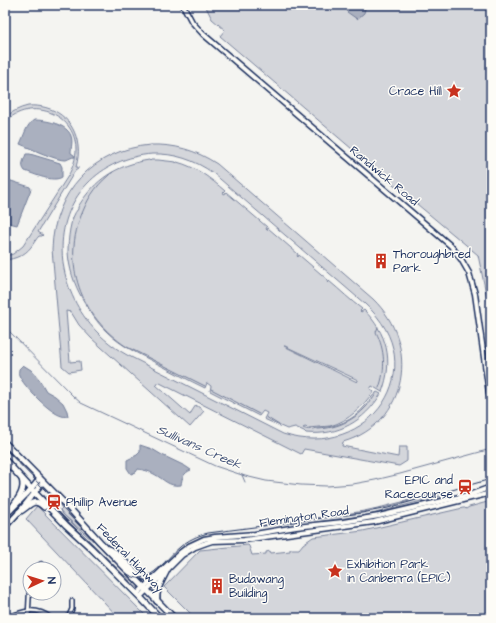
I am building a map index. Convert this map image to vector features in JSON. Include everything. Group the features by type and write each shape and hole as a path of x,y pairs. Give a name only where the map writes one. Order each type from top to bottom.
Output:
{"highway":[{"name":"Federal Highway","path":"5,444 70,509 105,548 174,618"},
{"name":"Federal Highway","path":"5,460 66,525 91,548 160,618"},
{"path":"11,509 23,489 24,486 22,479"},
{"path":"19,512 32,502 38,502 58,522 66,525"},
{"path":"105,548 115,552 137,574 150,579 154,578"},
{"path":"158,602 156,597 157,592 167,570"}],"main road":[{"name":"Randwick Road","path":"183,5 192,22 203,34 452,246 462,259 471,277 491,407"},
{"path":"5,527 19,512 41,480"},
{"name":"Flemington Road","path":"139,596 182,555 194,547 212,541 244,540 385,520 491,487"},
{"path":"5,516 11,509 33,491"},
{"name":"Flemington Road","path":"146,589 154,578 181,552 189,546 204,539 343,522 417,509 491,493"}],"street":[{"path":"28,618 29,601"},
{"path":"68,618 72,609 72,601"},
{"path":"7,618 21,612 28,611 42,612 51,618"}],"shaded area":[{"path":"205,5 491,5 491,306 488,303 478,255 220,36 225,30 212,19"},
{"path":"28,106 37,106 54,111 67,121 76,136 78,159 76,167 78,167 78,169 75,171 38,232 43,235 39,236 29,250 23,254 16,258 5,260 5,256 13,254 23,246 68,176 73,166 75,156 76,149 74,136 68,126 60,118 50,112 26,110 15,114 5,122 5,117 16,110"},
{"path":"150,145 176,147 209,159 217,164 373,299 388,317 397,338 402,359 400,380 394,400 382,418 365,432 343,442 342,446 398,457 399,447 407,447 407,461 399,466 304,449 301,454 158,382 156,385 190,415 196,405 204,411 190,427 91,338 79,325 71,312 66,311 70,362 80,361 81,370 69,372 62,366 52,249 54,228 60,209 69,192 80,178 94,165 111,155","holes":["160,154 184,158 199,164 213,173 365,304 385,329 394,355 393,380 383,403 365,422 342,434 314,439 283,434 115,348 95,330 86,319 76,304 69,287 64,269 62,251 63,233 75,199 87,184 108,167 134,157"]},
{"path":"158,160 177,162 184,164 202,174 225,191 223,193 225,194 226,192 267,227 267,230 268,228 298,254 298,257 299,255 328,280 328,283 329,281 362,309 360,311 361,312 364,310 378,328 386,348 388,358 386,380 382,392 372,386 370,389 374,391 365,402 349,417 337,424 303,428 310,430 338,425 355,416 375,393 377,392 381,394 367,412 350,425 329,432 306,433 295,427 287,429 264,419 267,413 263,411 259,416 210,391 211,386 207,383 205,388 124,346 103,328 93,316 82,298 72,276 68,252 70,229 73,217 78,207 99,181 117,170 137,162","holes":["285,346 358,380 358,381 357,382"]},
{"path":"438,492 440,493 364,512 263,526 264,524 364,511"},
{"path":"44,495 124,575 134,580 142,588 136,587 87,541 43,496"},
{"path":"440,496 441,498 370,516 334,522 314,523 368,515"},
{"name":"Exhibition Park in Canberra (EPIC)","path":"491,501 491,618 195,618 164,587 200,550 248,545 252,555 266,554 266,552 270,551 271,553 290,551 290,549 299,549 313,537 363,531 463,508 466,509"},
{"path":"37,506 148,618 119,618 26,519"},
{"path":"62,508 93,541 64,515 60,510"}],"water":[{"path":"344,5 366,5 364,13 357,19 347,12"},
{"path":"34,120 50,122 65,128 71,136 71,153 75,157 62,160 20,144 27,128"},
{"path":"26,154 60,163 62,167 62,177 58,179 49,179 25,171 23,160"},
{"path":"5,179 30,187 31,189 17,225 5,222"},
{"path":"23,365 31,370 39,379 46,391 63,403 68,416 57,414 31,392 19,374 19,369"},
{"path":"140,445 152,449 191,470 184,476 181,485 169,484 152,473 144,470 138,469 136,472 131,474 127,468 127,460 140,452"}],"waterway":[{"path":"113,172 103,180 91,195 83,211 76,231 74,250 75,269 79,287 97,320 111,335 127,347 205,386"},
{"name":"Sullivans Creek","path":"5,327 81,403 215,466 245,476 266,481 301,485 327,486 353,484 400,474 491,449"},
{"path":"378,327 376,332 384,360 383,374 379,388"},
{"path":"211,389 259,414"},
{"path":"318,429 336,426 352,419 365,408 376,394"},
{"path":"266,417 279,425"},
{"name":"Sullivans Creek","path":"242,475 245,482"}],"tram line":[{"path":"5,449 124,571 132,577 140,578 154,572 186,542 208,533 362,513 388,508 491,479"}],"place":[{"name":"Crace Hill","path":"454,91"},
{"name":"Thoroughbred Park","path":"381,261"},
{"name":"EPIC and Racecourse","path":"465,487"},
{"name":"Phillip Avenue","path":"54,502"},
{"name":"Exhibition Park in Canberra (EPIC)","path":"335,571"},
{"name":"Budawang Building","path":"217,586"}]}
